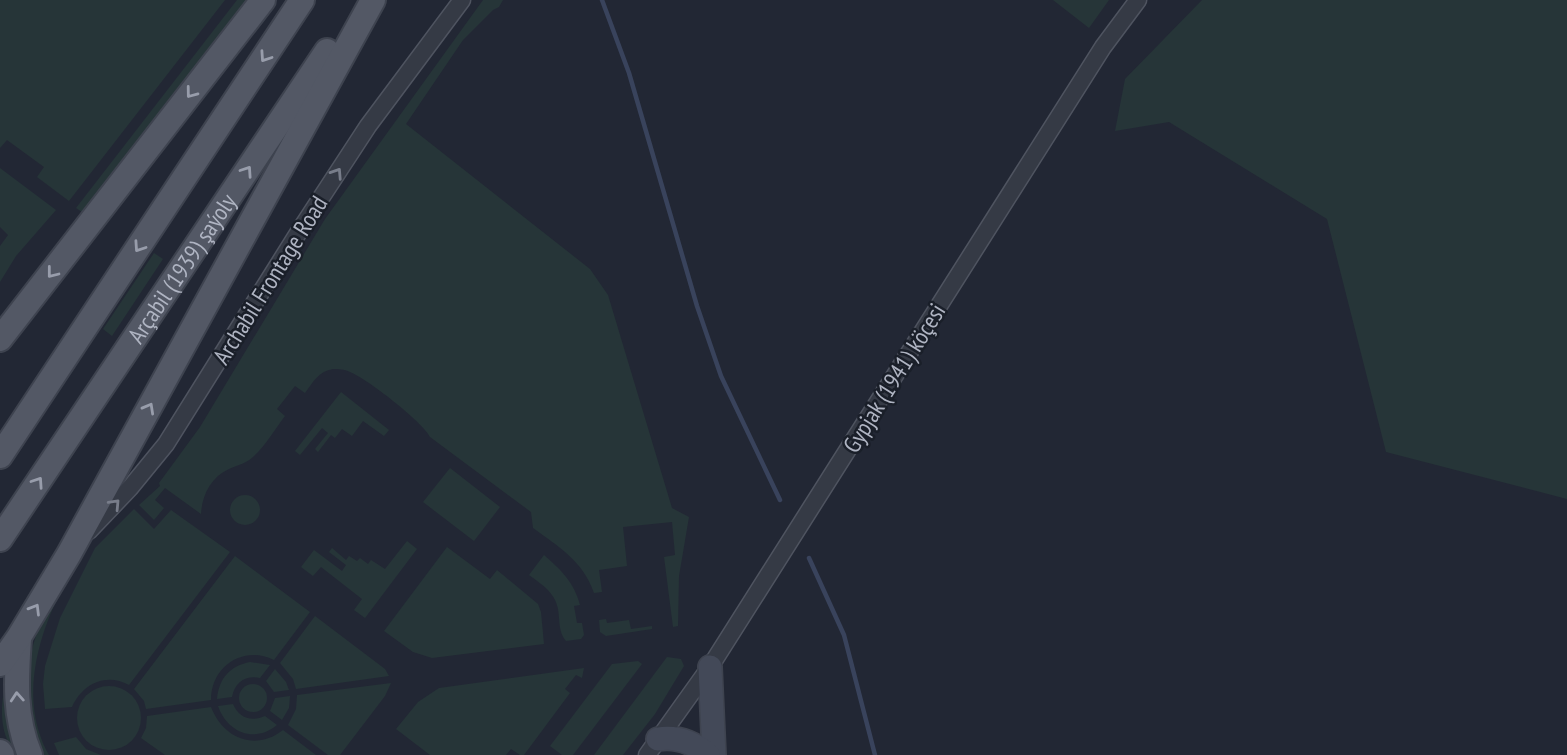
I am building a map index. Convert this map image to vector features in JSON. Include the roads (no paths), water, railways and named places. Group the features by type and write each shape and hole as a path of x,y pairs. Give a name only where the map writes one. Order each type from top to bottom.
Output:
{"main road":[{"path":"0,340 263,0"},
{"name":"Arçabil (1939) şaýoly","path":"0,456 302,0"},
{"name":"Arçabil (1939) şaýoly","path":"0,539 362,0"},
{"path":"0,664 69,554 373,0"},
{"path":"19,637 16,680 18,715 30,755"}],"street":[{"name":"Archabil Frontage Road","path":"69,554 130,488 166,443 369,126 462,0"},
{"name":"Gypjak (1941) köçesi","path":"652,747 710,667 1103,47 1138,0"},
{"path":"710,667 714,755"},
{"path":"652,747 670,737 682,739 708,755"}],"waterway":[{"path":"602,0 629,73 697,306 721,376 780,500"},
{"path":"809,558 844,635 875,755"}]}
